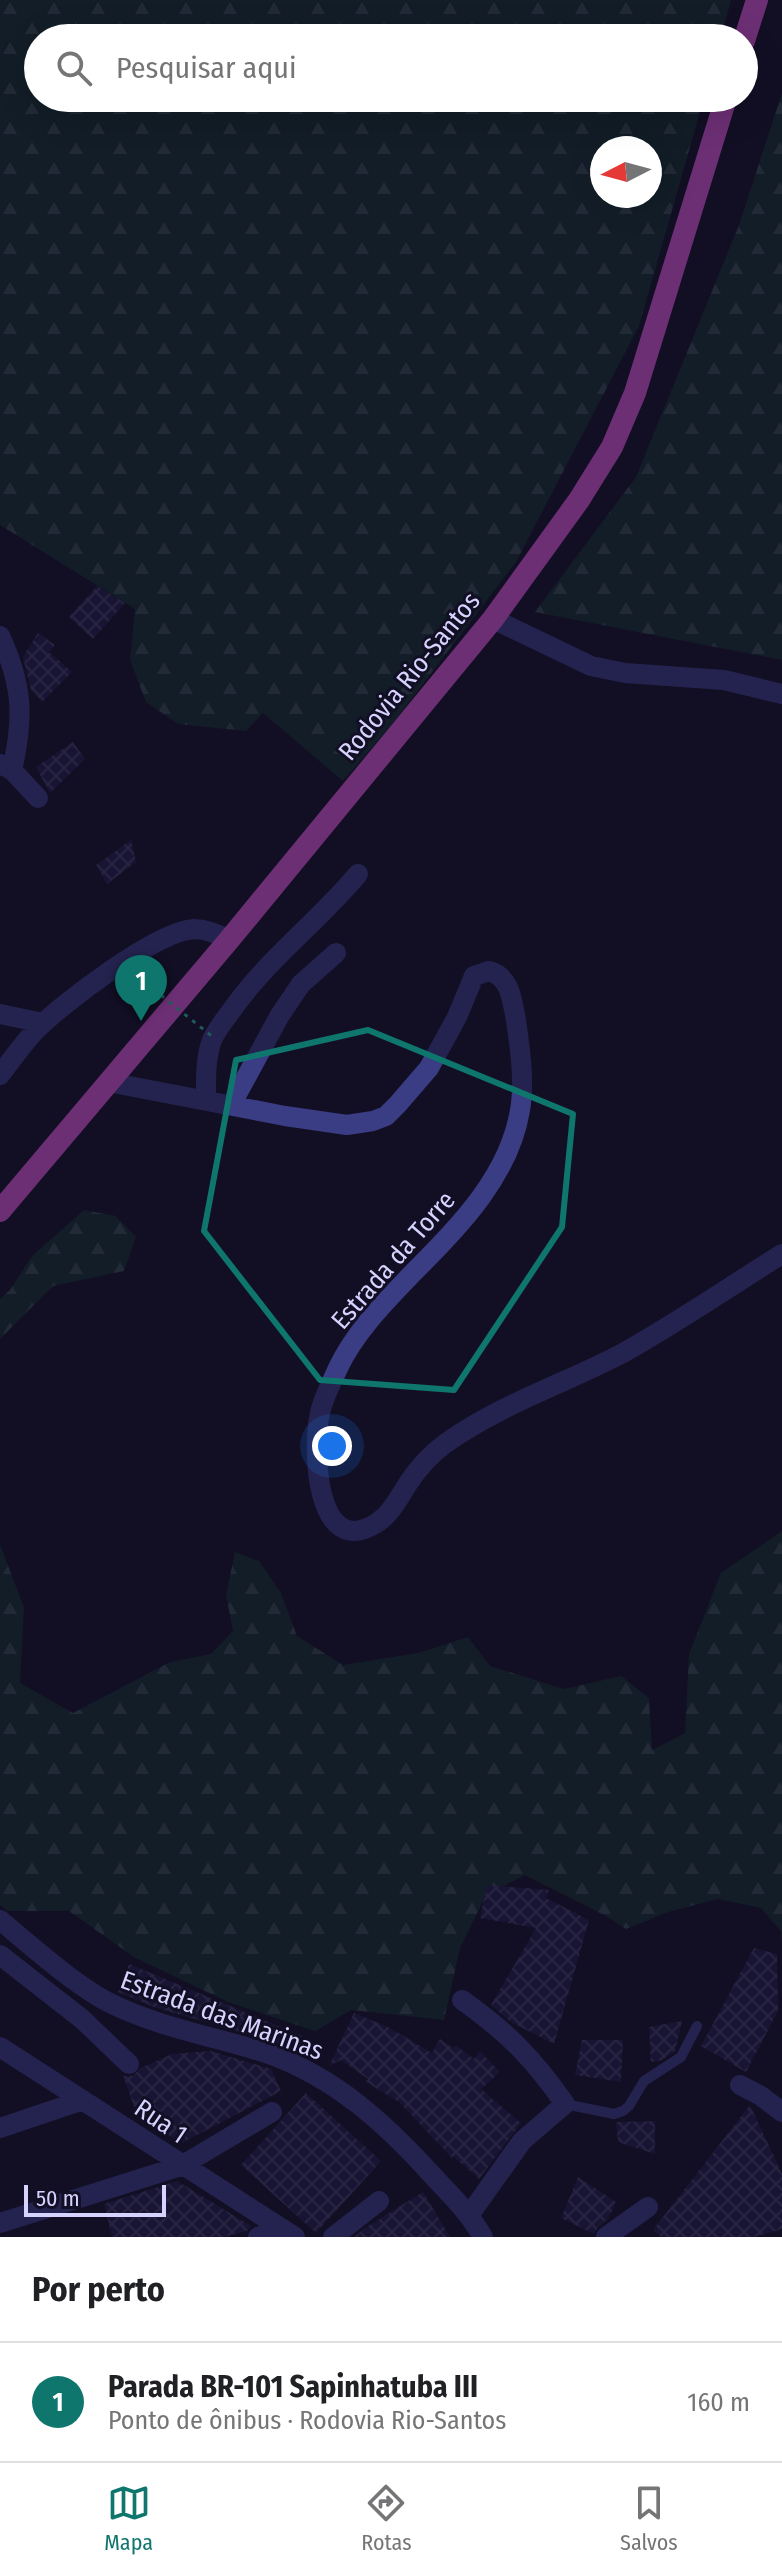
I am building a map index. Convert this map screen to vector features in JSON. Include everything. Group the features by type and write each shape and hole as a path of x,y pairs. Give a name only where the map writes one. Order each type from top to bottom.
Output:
{"highway":[{"path":"749,24 757,0"},
{"name":"Rodovia Rio-Santos","path":"0,1211 229,940 493,619 579,500 612,447 635,393 722,112"}],"street":[{"path":"493,619 591,666 625,673 724,680 782,694"},
{"path":"0,636 15,678 22,717 6,767 38,798"},
{"path":"206,1101 206,1068 213,1037 259,976 332,906 358,874"},
{"path":"0,1075 43,1023 146,946 181,931 196,929 214,932 229,940"},
{"path":"231,1105 287,1004 301,984 336,953"},
{"name":"Estrada da Torre","path":"108,1082 347,1125 373,1121 386,1116 429,1068 457,1017 474,976 489,971 504,978 511,995 521,1071 520,1110 509,1144 485,1193 452,1233 378,1309 339,1365 320,1413 316,1454 320,1489 333,1521 344,1529 375,1524 392,1509 424,1462 474,1424 501,1408 623,1353 782,1254"},
{"path":"0,1014 43,1023"},
{"name":"Estrada das Marinas","path":"0,1920 108,2002 136,2015 271,2055 320,2078 359,2103 395,2133 470,2214 483,2237"},
{"path":"0,1955 82,2019 129,2064"},
{"path":"462,2000 516,2043 565,2104 522,2141 470,2214"},
{"name":"Rua 1","path":"0,2047 288,2233"},
{"path":"740,2085 782,2112"},
{"path":"0,2128 83,2100"},
{"path":"0,2223 181,2166 272,2112"},
{"path":"333,2237 379,2201"},
{"path":"606,2237 648,2207"},
{"path":"258,2237 288,2233"}],"lane":[{"path":"565,2104 614,2114 623,2111 644,2081 681,2057 697,2026"}],"path":[{"path":"122,964 213,1037"}],"highlighted area":[{"path":"368,1030 573,1114 562,1227 454,1390 320,1380 204,1231 236,1060"}],"green space":[{"path":"0,0 731,0 725,24 24,24 24,112 700,112 639,326 516,562 397,718 343,781 263,713 246,731 178,724 146,702 130,660 135,609 0,525"},
{"path":"782,93 782,660 535,612 636,477 739,225"},
{"path":"84,1210 116,1216 136,1237 124,1271 53,1286 0,1339 0,1299 10,1290 32,1256"},
{"path":"782,1531 782,1945 781,1931 761,1908 718,1899 668,1912 626,1929 525,1875 486,1895 460,1948 444,2020 351,2010 315,2031 228,2002 134,1957 69,1911 7,1911 0,1905 0,1544 24,1608 20,1683 73,1713 170,1662 211,1654 233,1631 226,1595 235,1552 259,1561 281,1593 297,1636 343,1665 418,1653 468,1637 490,1666 564,1689 621,1676 649,1698 652,1750 685,1733 689,1654 721,1573"}],"building":[{"path":"97,586 125,603 93,639 69,617"},
{"path":"38,633 55,645 49,652 72,672 42,702 31,690 23,657"},
{"path":"73,742 85,759 50,793 36,767"},
{"path":"131,840 136,862 107,884 96,865"},
{"path":"487,1885 549,1890 546,1898 589,1920 554,2044 511,2022 491,2005 536,1928 480,1918"},
{"path":"754,1948 777,1954 778,2011 746,2072 701,2046"},
{"path":"129,1964 302,2036 298,2052 154,2007 118,1992"},
{"path":"354,2013 390,2028 432,2053 440,2039 453,2048 455,2045 474,2059 480,2051 500,2072 481,2089 521,2123 479,2179 452,2158 399,2102 366,2082 368,2079 341,2060 329,2066"},
{"path":"682,2021 675,2051 662,2060 651,2062 649,2027"},
{"path":"582,2040 623,2040 621,2082 575,2075"},
{"path":"211,2051 271,2069 281,2091 180,2144 135,2109 123,2076 133,2076 141,2068 172,2054"},
{"path":"306,2093 381,2161 316,2233 241,2165"},
{"path":"750,2105 782,2174 782,2229 754,2237 661,2237 653,2230"},
{"path":"655,2121 655,2154 618,2142 616,2122"},
{"path":"578,2177 616,2202 608,2219 594,2234 561,2218"},
{"path":"177,2181 251,2226 247,2231 224,2237 112,2237 104,2204"},
{"path":"423,2192 450,2237 354,2237 368,2226"}],"place":[{"name":"Parada BR-101 Sapinhatuba III","path":"141,1021"}]}
